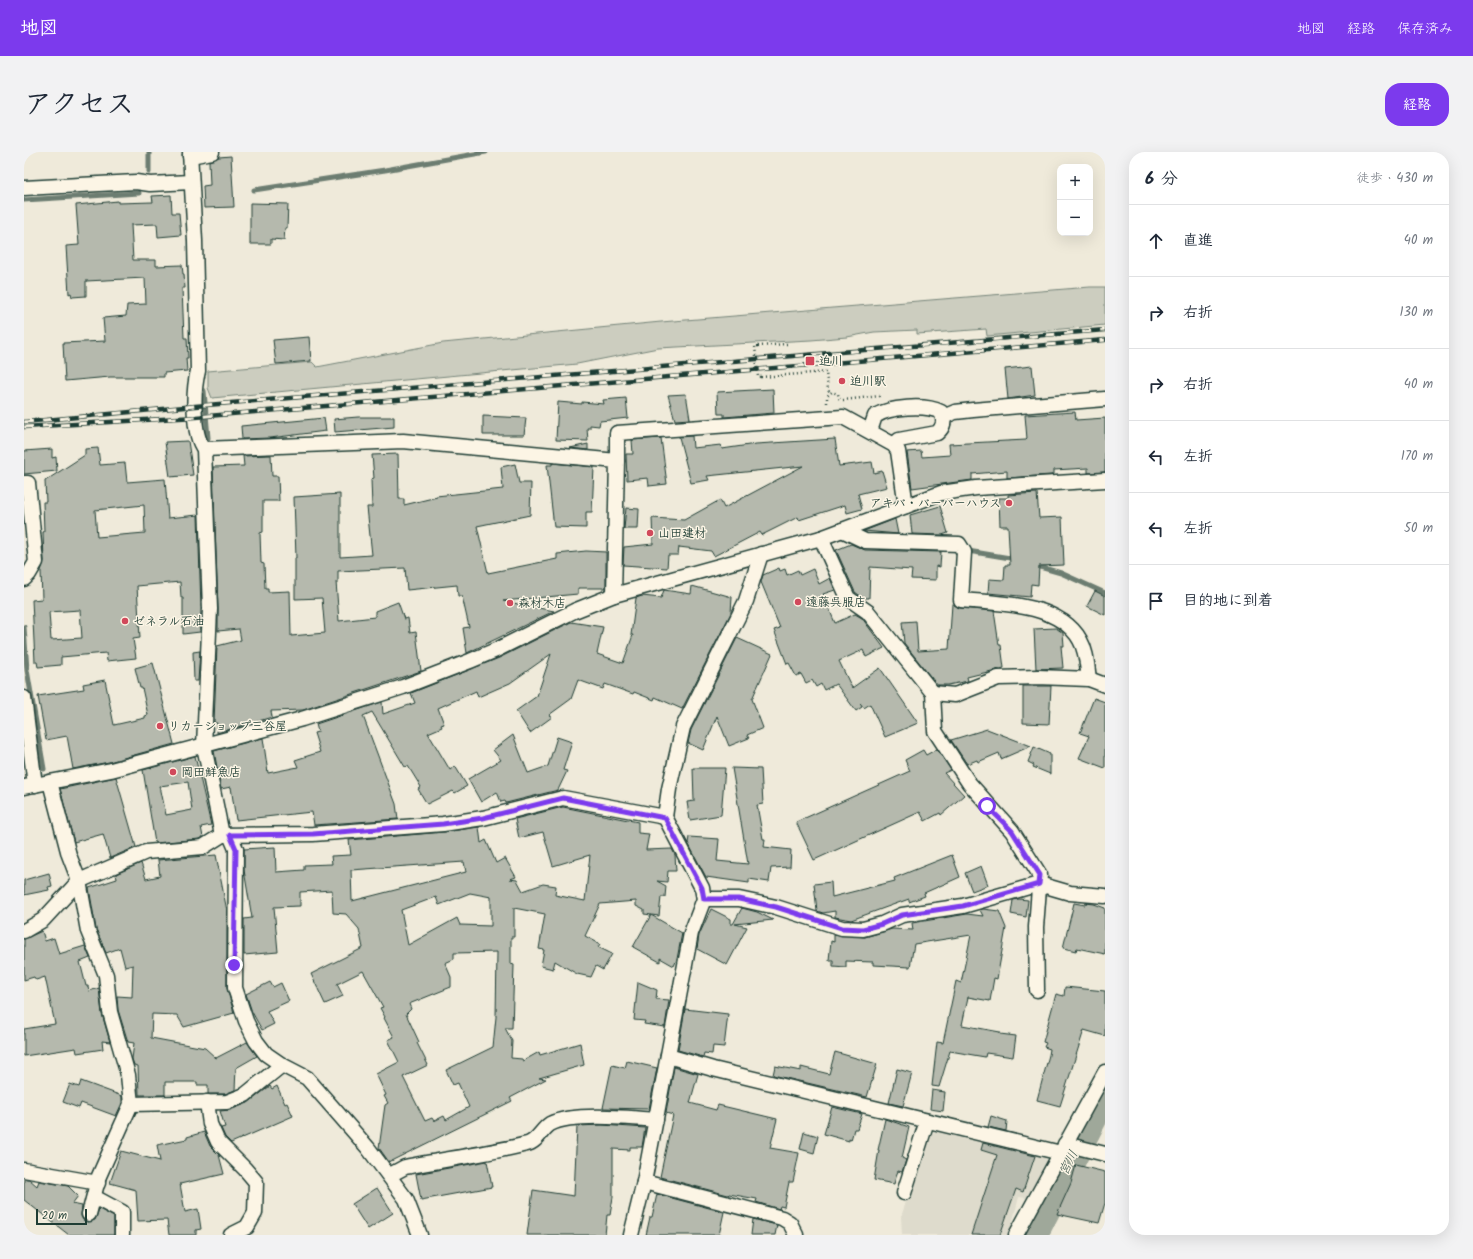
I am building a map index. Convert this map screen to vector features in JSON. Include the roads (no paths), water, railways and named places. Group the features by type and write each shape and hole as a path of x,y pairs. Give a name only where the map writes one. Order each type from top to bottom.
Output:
{"street":[{"path":"212,152 190,154 195,241 198,371 195,384 195,406 198,440 204,449 210,609 204,746 226,835 236,849 234,988 240,1007 256,1041 266,1054 282,1065 307,1078 390,1175 406,1199 420,1235"},
{"path":"24,188 136,182 150,184 191,182"},
{"path":"943,417 955,412 1105,399"},
{"path":"870,431 875,416 887,410 928,408 941,412 943,417 941,429 937,433 899,440 894,445"},
{"path":"614,595 617,433 843,417 894,445 898,451 906,506"},
{"path":"204,449 403,441 617,461"},
{"path":"24,698 29,786 111,770 204,746 302,719 403,687 496,650 574,611 614,595 822,538 941,493 976,488 1105,480"},
{"path":"24,484 28,483 36,562 25,578"},
{"path":"842,530 865,541 960,544 964,552 961,600 1016,605 1046,613 1066,623 1080,639 1086,654 1089,679"},
{"path":"822,538 848,598 868,612 933,693 935,731 969,783 1012,831 1040,875 1036,928 1037,990"},
{"path":"631,1235 644,1182 691,934 704,899 702,888 665,818 669,789 683,727 746,601 761,554"},
{"path":"933,693 955,695 998,678 1038,677 1089,679 1105,686"},
{"path":"50,782 69,855 79,881 88,931 106,975 110,1012 128,1075 131,1104 98,1183 90,1214"},
{"path":"24,931 43,920 79,881 146,852 203,847 226,835 313,834 443,824 483,818 563,798 665,818"},
{"path":"704,899 739,899 776,907 842,928 863,929 882,924 902,915 963,906 1039,884 1070,893 1105,896"},
{"path":"668,1056 713,1069 927,1121 1105,1154"},
{"path":"131,1104 227,1102 245,1095 282,1065"},
{"path":"1016,1235 1070,1148 1105,1072"},
{"path":"207,1102 210,1124 218,1142 256,1182 255,1213 247,1227 231,1235"},
{"path":"390,1175 405,1167 530,1144 550,1125 559,1122 582,1118 619,1117 656,1120"},
{"path":"904,1193 927,1121"},
{"path":"24,1170 98,1183"},
{"path":"644,1182 782,1218 790,1223 796,1235"},
{"path":"94,1197 122,1212 122,1235"}],"waterway":[{"path":"149,152 149,172"},
{"path":"254,190 385,170 486,152"},
{"path":"24,200 139,193"},
{"path":"204,391 208,438"},
{"path":"968,551 1016,559"},
{"path":"1033,565 1061,573 1105,593"},
{"path":"24,627 27,670 44,769"},
{"name":"宮川","path":"1032,1235 1105,1092"}],"railway":[{"path":"24,422 195,406 1105,330"},
{"path":"24,427 196,417 1105,340"}],"place":[{"name":"迫川","path":"810,361"},
{"name":"迫川駅","path":"842,381"},
{"name":"アキバ・バーバーハウス","path":"1009,503"},
{"name":"山田建材","path":"650,533"},
{"name":"遠藤呉服店","path":"798,602"},
{"name":"森材木店","path":"510,603"},
{"name":"ゼネラル石油","path":"125,621"},
{"name":"リカーショップ三谷屋","path":"160,726"},
{"name":"岡田鮮魚店","path":"173,772"}]}
